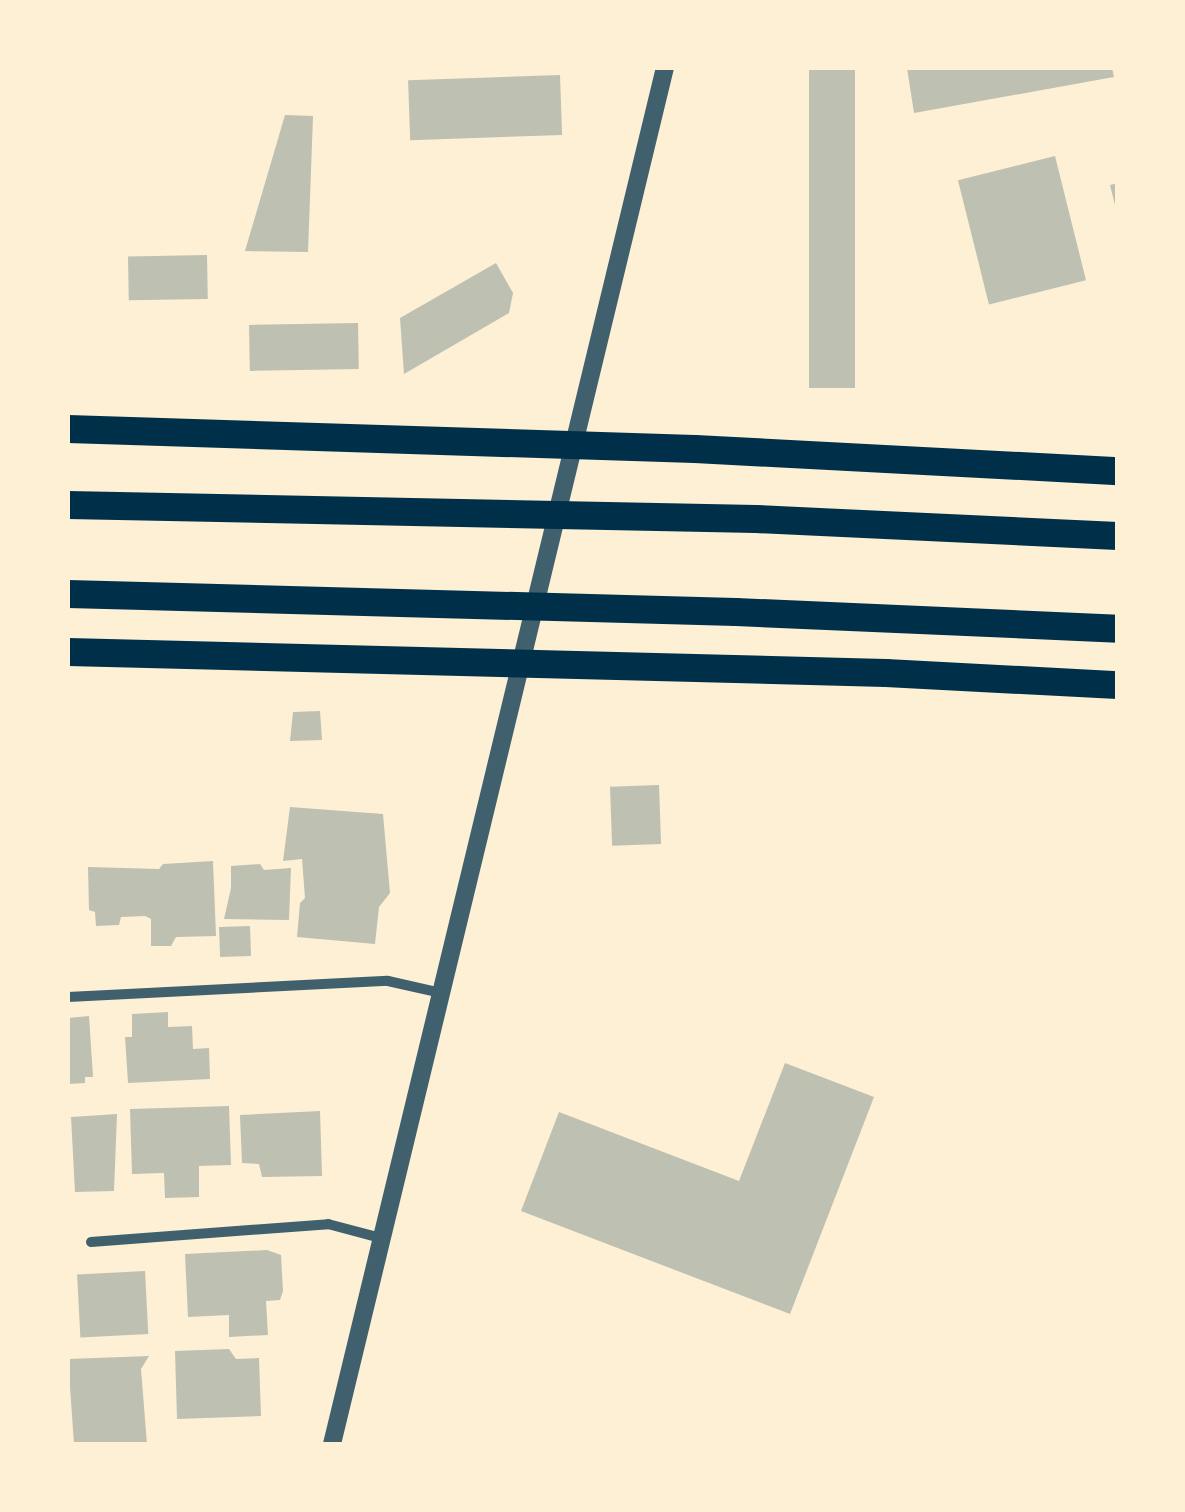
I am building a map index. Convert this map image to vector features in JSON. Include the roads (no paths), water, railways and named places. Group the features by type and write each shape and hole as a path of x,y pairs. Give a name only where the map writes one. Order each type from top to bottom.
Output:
{"highway":[{"path":"68,429 576,446 1118,471"},
{"path":"68,505 756,519 1118,536"},
{"path":"68,594 736,612 1118,629"},
{"path":"68,652 886,673 1118,685"}],"street":[{"path":"332,1444 665,68"},
{"path":"68,997 388,980 441,994"},
{"path":"92,1242 328,1224 382,1238"}]}
